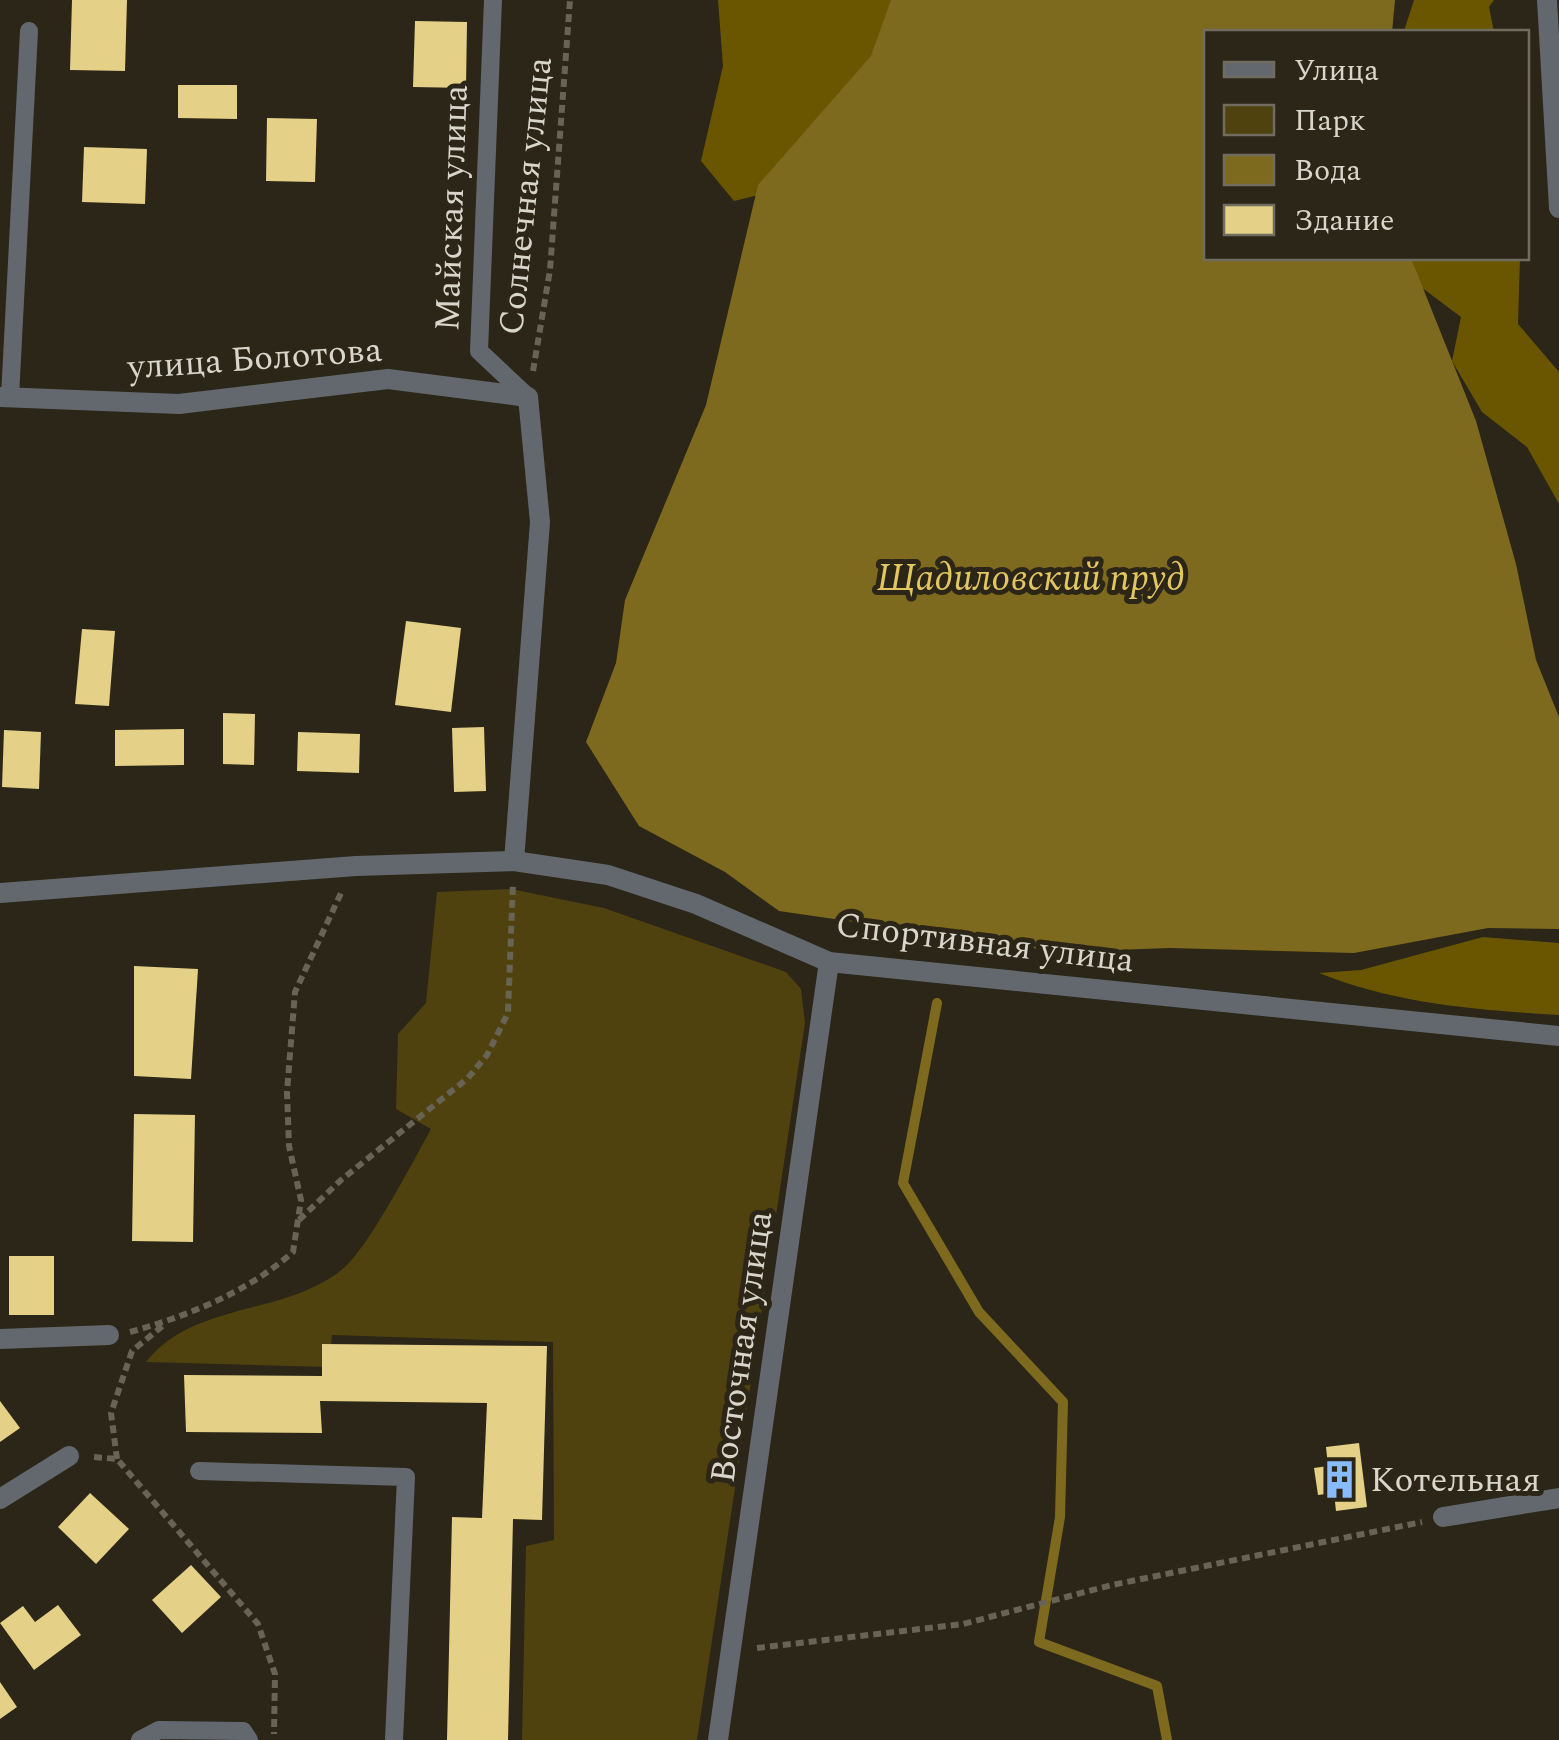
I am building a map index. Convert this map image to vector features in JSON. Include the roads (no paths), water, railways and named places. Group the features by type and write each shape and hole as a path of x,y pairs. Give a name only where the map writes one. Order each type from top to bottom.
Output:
{"street":[{"path":"1547,0 1559,208"},
{"name":"улица Болотова","path":"5,397 180,404 388,379 528,397"},
{"path":"514,861 540,522 528,397"},
{"name":"Спортивная улица","path":"0,893 356,866 514,861 608,875 696,904 828,962 1559,1036"},
{"name":"Восточная улица","path":"718,1740 828,962"},
{"path":"0,1339 109,1336"},
{"path":"0,1499 69,1456"},
{"path":"1443,1517 1559,1498"}],"lane":[{"name":"Майская улица","path":"493,0 479,351 528,397"},
{"path":"5,397 29,31"},
{"path":"199,1471 406,1476 394,1740"},
{"path":"140,1740 159,1730 242,1731 248,1740"}],"water":[{"name":"Щадиловский пруд","path":"891,0 1395,0 1392,30 1204,30 1204,260 1412,260 1476,421 1516,564 1536,660 1559,717 1559,929 1488,928 1354,953 1170,948 1060,952 779,911 725,872 639,826 586,742 616,663 625,600 706,405 758,185 871,56"}],"waterway":[{"path":"949,944 950,936"},
{"path":"937,1003 903,1183 979,1312 1063,1402 1060,1517 1039,1642 1157,1686 1167,1740"}],"place":[{"name":"Котельная","path":"1340,1480"}]}
